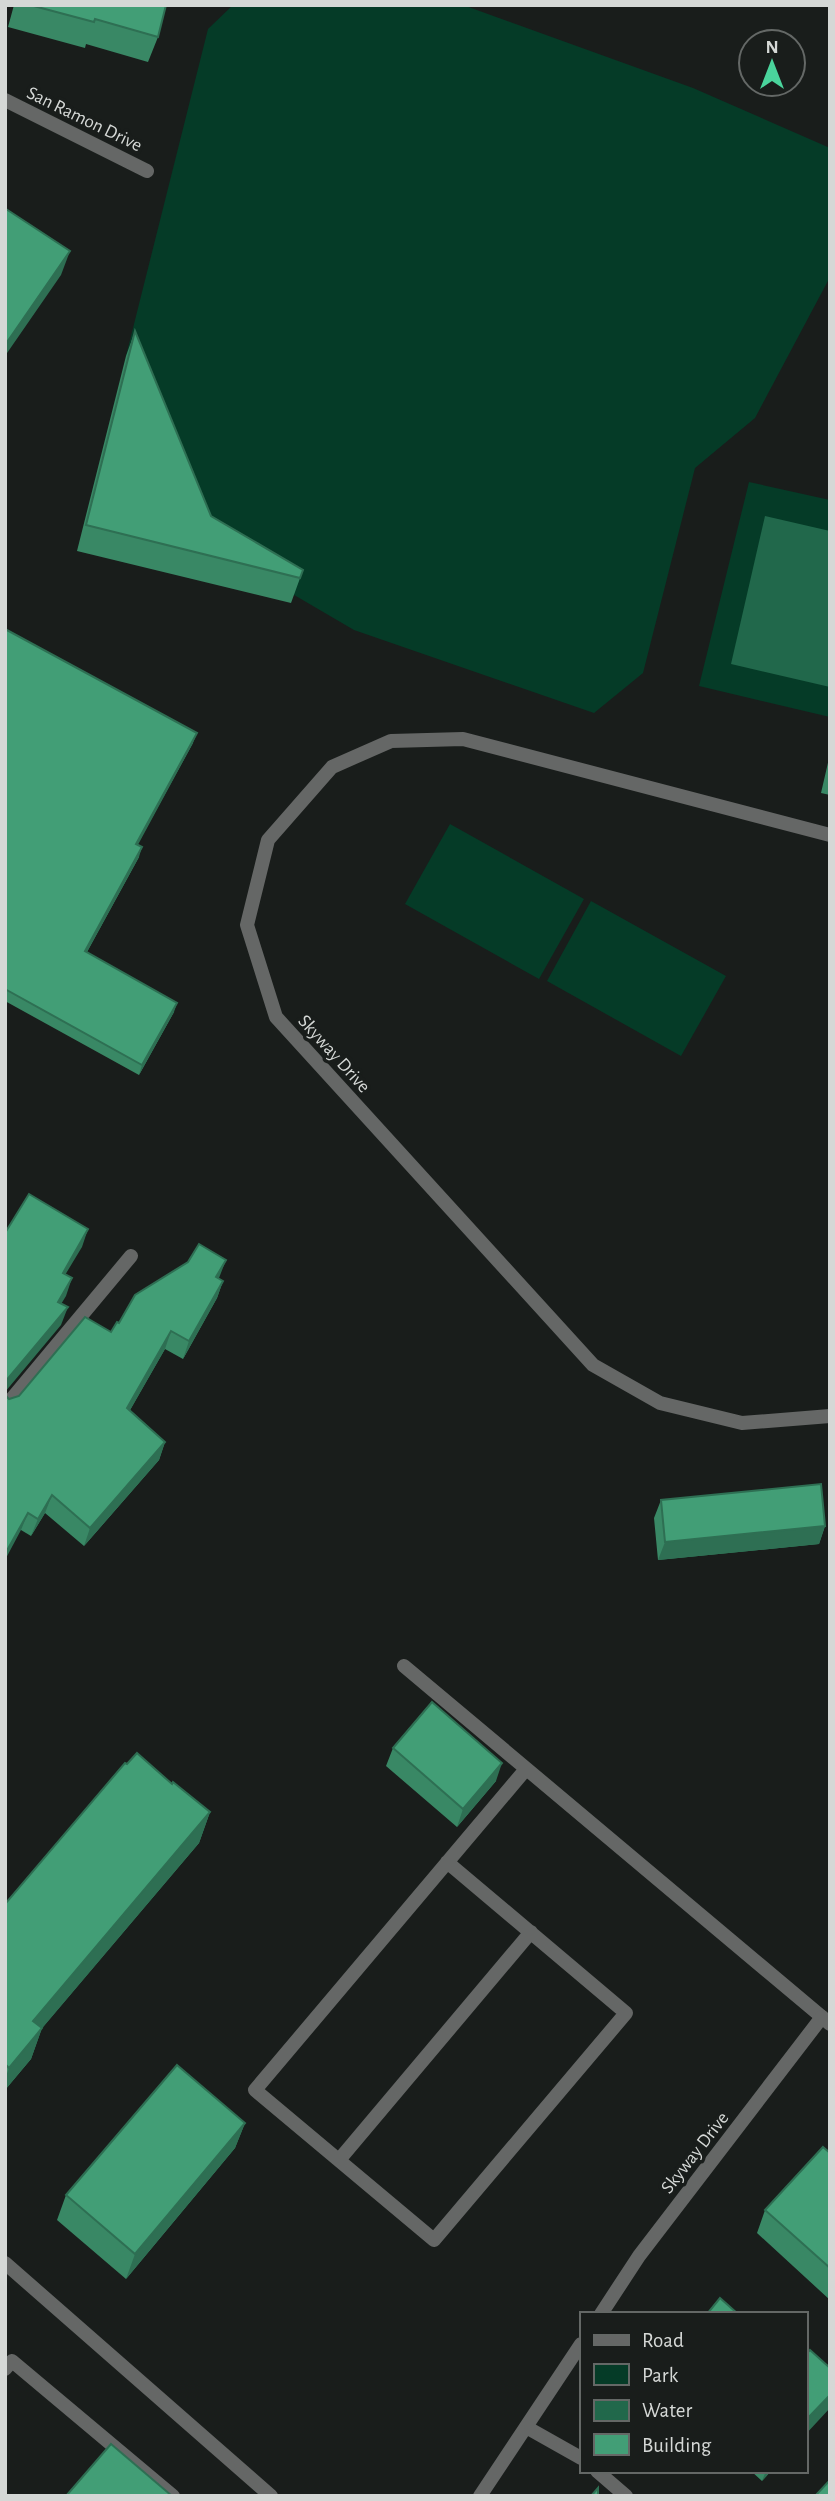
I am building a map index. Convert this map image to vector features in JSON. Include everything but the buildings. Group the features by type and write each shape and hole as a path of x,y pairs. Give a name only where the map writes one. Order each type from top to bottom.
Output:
{"street":[{"name":"San Ramon Drive","path":"5,100 147,171"},
{"name":"Skyway Drive","path":"830,835 463,738 391,741 332,767 268,840 247,925 276,1017 593,1365 660,1403 742,1423 830,1416"},
{"path":"5,1407 131,1256"},
{"path":"404,1666 828,2015"},
{"path":"447,1862 626,2013 434,2240 255,2090 447,1862 526,1769"},
{"path":"339,2160 531,1933"},
{"name":"Skyway Drive","path":"602,2312 639,2256 828,2015"},
{"path":"5,2263 271,2496"},
{"path":"480,2496 580,2346"},
{"path":"5,2369 12,2361 173,2496"},
{"path":"526,2427 580,2457"},
{"path":"599,2473 626,2496"}],"green space":[{"path":"233,5 463,5 693,88 830,148 830,277 755,418 695,468 643,673 594,713 354,630 202,541 126,356 208,29"},
{"path":"749,482 830,500 830,717 699,686"},
{"path":"450,824 584,899 539,979 405,904"},
{"path":"591,901 726,976 681,1056 547,981"}],"water":[{"path":"765,516 830,531 830,687 731,664"}]}
